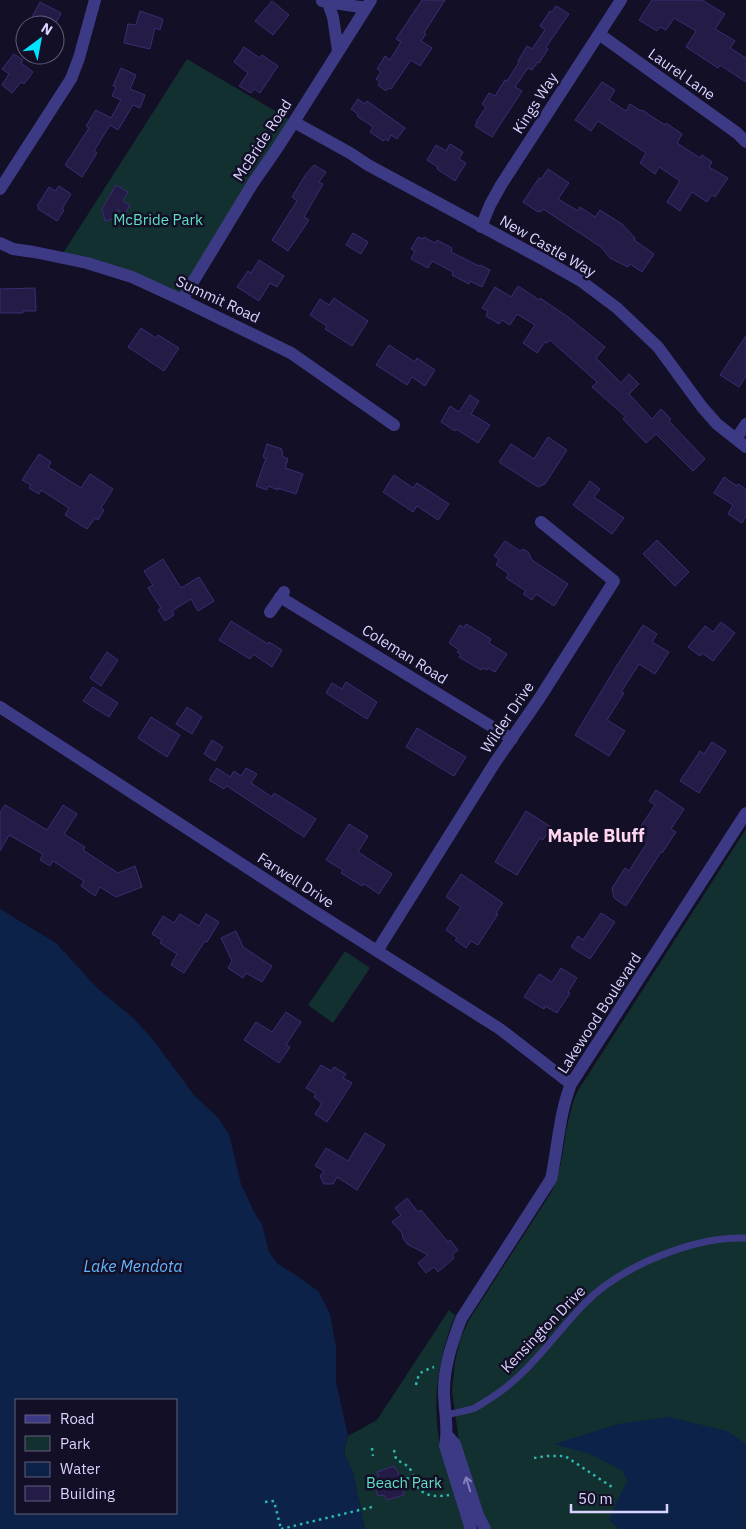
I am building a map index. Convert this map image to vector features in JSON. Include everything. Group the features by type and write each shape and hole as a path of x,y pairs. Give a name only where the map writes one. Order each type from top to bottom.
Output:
{"street":[{"path":"0,189 71,79 96,0"},
{"name":"Kings Way","path":"481,227 501,185 621,0"},
{"path":"324,1 368,4"},
{"path":"324,1 333,17 338,51"},
{"name":"McBride Road","path":"182,300 253,183 294,122 368,4"},
{"name":"Laurel Lane","path":"599,34 730,127 746,142"},
{"name":"New Castle Way","path":"294,122 368,165 581,281 617,308 658,347 702,408 717,424 746,447"},
{"name":"Summit Road","path":"3,246 87,264 132,277 291,353 394,425"},
{"path":"736,439 746,424"},
{"name":"Wilder Drive","path":"377,951 494,764 614,581 541,522"},
{"name":"Coleman Road","path":"270,612 283,594 512,739"},
{"name":"Farwell Drive","path":"0,707 500,1029 571,1084"},
{"name":"Lakewood Boulevard","path":"471,1529 445,1446 448,1435 444,1390 447,1361 461,1319 551,1179 564,1106 571,1084 746,814"},
{"name":"Lakewood Boulevard","path":"448,1435 455,1444 478,1515 485,1529"}],"lane":[{"name":"Kensington Drive","path":"445,1415 475,1408 518,1378 586,1302 615,1279 656,1256 717,1239 746,1238"}],"path":[{"path":"416,1385 420,1373 434,1366"},
{"path":"372,1448 373,1456"},
{"path":"394,1450 396,1459 409,1467 415,1476 417,1485 423,1492 437,1497 450,1494"},
{"path":"534,1458 565,1456 612,1487"},
{"path":"400,1480 415,1476"},
{"path":"265,1502 274,1501 276,1503 281,1529 372,1506"}],"green space":[{"name":"McBride Park","path":"187,59 294,122 182,300 60,258"},
{"path":"746,829 746,1529 485,1529 459,1441 452,1391 455,1362 460,1340 469,1320 552,1191 561,1163 574,1099 579,1089"},
{"path":"345,951 370,968 333,1023 308,1005"},
{"name":"Beach Park","path":"449,1310 455,1315 444,1350 437,1385 437,1421 444,1461 471,1529 365,1529 353,1472 345,1456 344,1450 348,1436 377,1420"}],"water":[{"name":"Lake Mendota","path":"0,909 56,943 96,987 132,1017 150,1036 194,1095 218,1118 229,1134 241,1184 255,1214 262,1224 269,1252 278,1264 319,1292 330,1314 336,1347 336,1382 348,1436 344,1449 345,1456 353,1472 365,1529 0,1529"},
{"path":"669,1417 727,1431 746,1444 746,1529 618,1529 609,1519 627,1481 623,1471 590,1454 554,1444 618,1424"}],"building":[{"path":"422,0 445,0 421,41 432,48 420,66 411,60 391,89 388,88 386,91 378,85 380,82 376,79 381,72 377,69 385,56 390,60 401,42 396,39"},
{"path":"652,0 702,0 725,14 715,29 735,41 730,48 746,58 746,82 720,65 718,68 686,47 696,31 674,18 666,30 660,27 657,31 639,20"},
{"path":"272,1 289,15 273,35 255,21"},
{"path":"40,2 61,13 60,15 33,15"},
{"path":"556,6 569,14 546,47 548,49 539,63 532,70 528,68 515,87 522,91 492,137 475,126 486,107 482,104 489,93 495,96 505,80 507,81 527,46 532,49 545,30 540,26 550,11 552,12"},
{"path":"140,11 163,19 160,30 155,28 150,49 124,43 128,24 136,25"},
{"path":"244,47 260,58 262,55 278,66 260,93 254,89 251,93 239,86 248,73 234,62"},
{"path":"14,54 15,65 24,65 33,72 24,84 21,82 12,93 2,85 9,74 2,69"},
{"path":"121,68 136,75 130,89 145,95 140,108 133,105 118,130 110,125 94,151 97,153 82,177 65,165 89,128 86,126 96,110 111,118 121,100 112,96 116,87 113,86"},
{"path":"602,82 615,90 609,100 626,111 630,104 665,125 666,123 682,134 677,143 700,158 702,155 712,162 709,167 728,178 715,197 712,195 707,202 692,192 680,211 667,202 680,181 659,167 655,174 640,163 646,153 598,121 591,131 575,120"},
{"path":"358,99 365,104 367,101 405,128 397,139 391,135 388,141 385,139 383,141 370,132 373,127 357,116 358,114 351,109"},
{"path":"450,144 463,152 459,159 466,163 455,181 427,160 436,145 446,151"},
{"path":"314,165 326,172 319,182 323,184 304,217 309,220 288,251 272,240 297,201 292,197"},
{"path":"548,169 569,183 558,199 578,211 580,207 595,217 600,210 622,224 635,238 634,240 654,254 642,272 630,264 628,267 610,258 601,247 543,209 541,212 538,212 523,202 539,178 541,179"},
{"path":"116,185 128,192 123,201 130,205 125,214 118,210 113,219 105,221 102,209"},
{"path":"59,186 71,194 57,221 38,209 39,207 37,206 49,187 55,191"},
{"path":"353,233 368,242 361,254 346,245"},
{"path":"418,237 423,239 424,237 435,243 437,240 452,248 451,252 490,270 482,287 470,281 469,284 452,275 453,272 432,261 428,268 411,259 415,251 411,249"},
{"path":"259,260 284,276 277,287 270,283 259,301 237,287 248,271 251,273"},
{"path":"518,286 568,317 605,347 596,358 621,383 629,374 639,384 629,394 652,419 661,409 671,419 669,421 705,459 693,471 656,434 646,443 623,419 626,417 592,387 597,382 550,340 547,343 545,342 537,353 523,343 535,325 517,314 510,325 502,320 499,324 486,316 488,311 482,308 495,287 511,297"},
{"path":"35,288 36,311 0,313 0,289"},
{"path":"334,298 368,321 352,346 325,329 327,326 310,315 320,299 329,305"},
{"path":"141,328 156,338 158,335 179,348 164,371 128,347"},
{"path":"746,336 746,376 739,387 720,375"},
{"path":"389,345 415,362 417,358 435,370 425,386 412,377 407,385 376,365"},
{"path":"470,395 479,401 471,414 490,425 478,443 441,422 450,406 459,412"},
{"path":"548,437 567,450 545,484 538,487 499,462 511,444 534,459"},
{"path":"267,444 282,449 282,456 288,459 285,468 303,474 296,494 268,486 267,490 256,486 266,458 263,457"},
{"path":"39,454 51,462 48,467 81,488 90,474 113,489 101,508 104,510 98,520 95,518 87,529 65,515 69,508 41,490 39,494 29,488 31,485 22,480"},
{"path":"394,475 413,488 417,483 449,504 438,520 417,506 413,512 383,492"},
{"path":"724,477 737,486 738,484 746,489 746,516 742,523 728,514 733,505 714,493"},
{"path":"590,481 600,489 594,497 624,518 612,534 573,505"},
{"path":"657,540 689,572 675,586 643,554"},
{"path":"505,541 520,551 523,549 528,552 532,560 568,584 554,606 536,594 532,600 523,594 526,591 506,578 509,574 496,565 499,559 494,556"},
{"path":"163,559 181,588 199,577 214,601 198,611 191,599 172,611 174,615 165,621 158,610 161,608 148,588 153,585 144,571"},
{"path":"231,621 268,644 269,642 282,650 272,667 253,654 250,659 219,640"},
{"path":"721,622 735,633 713,661 702,653 700,656 688,647 705,626 713,632"},
{"path":"466,624 491,639 489,643 507,654 495,672 488,668 487,670 482,668 481,670 459,657 461,654 457,652 459,650 449,643 460,625 464,628"},
{"path":"643,625 657,634 652,642 669,652 655,674 639,664 621,692 624,693 607,720 625,731 609,756 575,735"},
{"path":"107,652 118,660 101,686 90,678"},
{"path":"346,682 377,702 367,719 326,693 332,683 342,689"},
{"path":"93,687 118,703 109,717 83,701"},
{"path":"187,707 202,717 192,734 176,724"},
{"path":"151,717 180,735 167,757 138,738"},
{"path":"417,728 466,757 454,776 406,747"},
{"path":"212,740 223,747 215,761 204,754"},
{"path":"712,742 726,751 699,793 680,781 700,751 704,754"},
{"path":"217,768 230,777 234,771 241,776 246,768 257,774 251,783 272,797 274,793 316,819 304,837 227,786 224,789 209,780"},
{"path":"656,790 684,809 671,829 676,832 626,906 614,898 612,888 625,868 629,871 647,843 635,835 655,805 649,801"},
{"path":"5,805 47,830 63,805 77,814 64,834 85,847 83,850 118,873 135,866 142,887 116,897 100,887 95,896 81,886 84,881 53,861 50,866 40,860 43,854 9,835 0,851 0,812"},
{"path":"526,811 551,827 543,840 540,838 517,875 495,862"},
{"path":"349,824 368,836 358,852 392,874 379,894 341,873 343,870 326,860"},
{"path":"461,874 503,903 478,945 471,941 466,948 446,930 461,907 446,897"},
{"path":"601,913 615,922 590,959 571,947 578,936 583,940"},
{"path":"180,914 199,926 206,914 219,922 184,973 171,965 177,954 160,943 162,940 152,934 163,916 174,923"},
{"path":"236,931 243,947 272,966 262,982 246,973 243,978 228,968 232,961 221,938"},
{"path":"561,968 577,978 557,1013 545,1006 544,1009 524,997 539,974 552,982"},
{"path":"286,1012 301,1022 286,1045 290,1047 279,1063 244,1040 256,1022 272,1032"},
{"path":"321,1065 331,1071 334,1067 346,1074 343,1078 352,1083 327,1122 315,1114 322,1103 314,1097 316,1094 306,1088"},
{"path":"365,1133 385,1145 357,1190 337,1177 333,1184 324,1184 320,1176 324,1171 315,1166 326,1148 348,1161"},
{"path":"407,1198 418,1212 421,1210 448,1242 450,1240 458,1250 452,1255 454,1258 438,1272 434,1267 426,1273 418,1263 428,1255 407,1244 402,1233 392,1222 401,1215 395,1208"},
{"path":"394,1466 398,1472 404,1495 387,1500 384,1495 378,1496 373,1481 379,1478 377,1472"}],"district":[{"name":"Maple Bluff","path":"596,835"}]}
